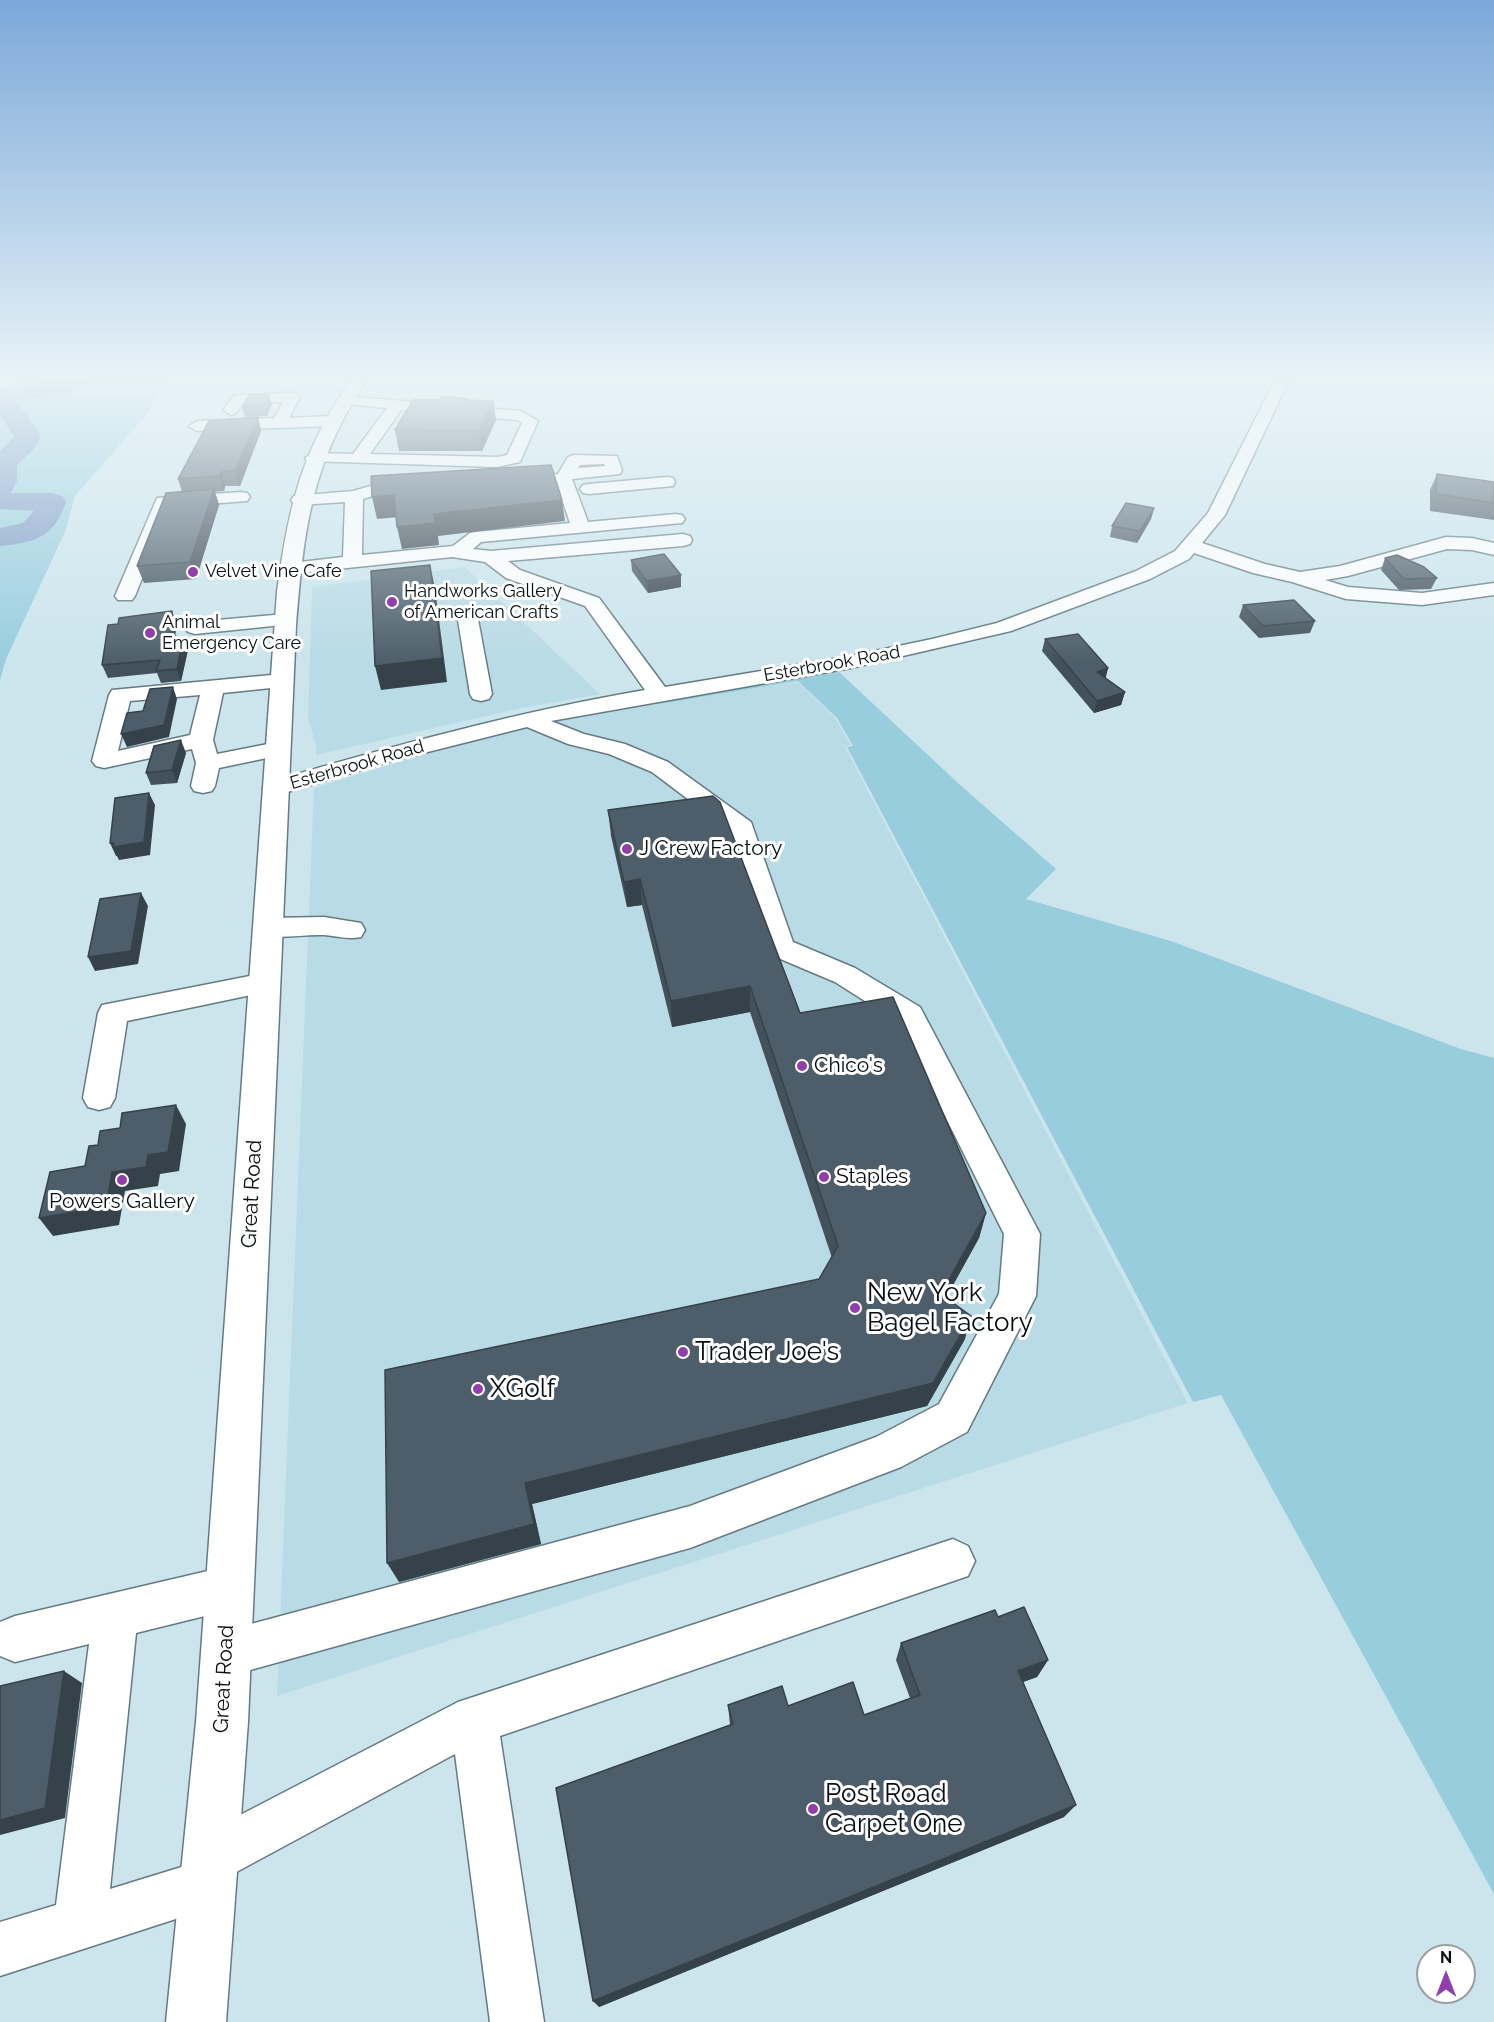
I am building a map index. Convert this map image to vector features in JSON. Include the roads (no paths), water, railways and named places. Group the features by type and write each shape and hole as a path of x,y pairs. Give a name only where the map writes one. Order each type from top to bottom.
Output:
{"main road":[{"name":"Great Road","path":"196,2022 225,1654 285,620 293,537 308,474"}],"street":[{"name":"Esterbrook Road","path":"275,788 380,758 563,711 852,662 1004,627 1084,598 1182,555 1216,515 1236,474"},
{"path":"502,482 568,488 667,482"},
{"path":"300,501 354,496 374,490 433,486"},
{"path":"568,488 598,506"},
{"path":"568,488 581,528"},
{"path":"352,562 354,496"},
{"path":"125,596 163,502 241,497"},
{"path":"457,552 477,537 676,519"},
{"path":"291,568 457,552 490,557 683,540"},
{"path":"1298,577 1341,572 1446,543 1472,544 1494,549"},
{"path":"1190,544 1260,569 1298,577 1346,593 1422,599 1494,589"},
{"path":"490,557 513,574 592,602 660,695"},
{"path":"1396,558 1430,574 1452,595"},
{"path":"1160,566 1260,569"},
{"path":"467,615 481,694"},
{"path":"195,628 285,620"},
{"path":"278,750 204,763 104,761 120,695 282,681"},
{"path":"204,763 213,688"},
{"path":"225,1654 690,1527 886,1453 953,1418 1017,1296 1022,1234 909,1015 845,975 781,948 754,872 742,828 660,767 617,749 576,739 527,719"},
{"path":"268,927 324,926 351,930"},
{"path":"99,1098 113,1013 265,983"},
{"path":"0,1949 80,1923 209,1871 458,1726 953,1561"},
{"path":"15,1639 229,1588"},
{"path":"80,1923 115,1616"},
{"path":"474,1721 517,2022"}],"waterway":[{"path":"0,488 3,474"},
{"path":"0,500 20,503 52,502 49,512 34,530 19,535 0,537"}],"place":[{"name":"Velvet Vine Cafe","path":"193,572"},
{"name":"Handworks Gallery of American Crafts","path":"392,602"},
{"name":"Animal Emergency Care","path":"150,633"},
{"name":"J Crew Factory","path":"627,849"},
{"name":"Chico's","path":"802,1066"},
{"name":"Staples","path":"824,1177"},
{"name":"Powers Gallery","path":"122,1180"},
{"name":"New York Bagel Factory","path":"855,1308"},
{"name":"Trader Joe's","path":"683,1352"},
{"name":"XGolf","path":"478,1389"},
{"name":"Post Road Carpet One","path":"813,1809"}]}
